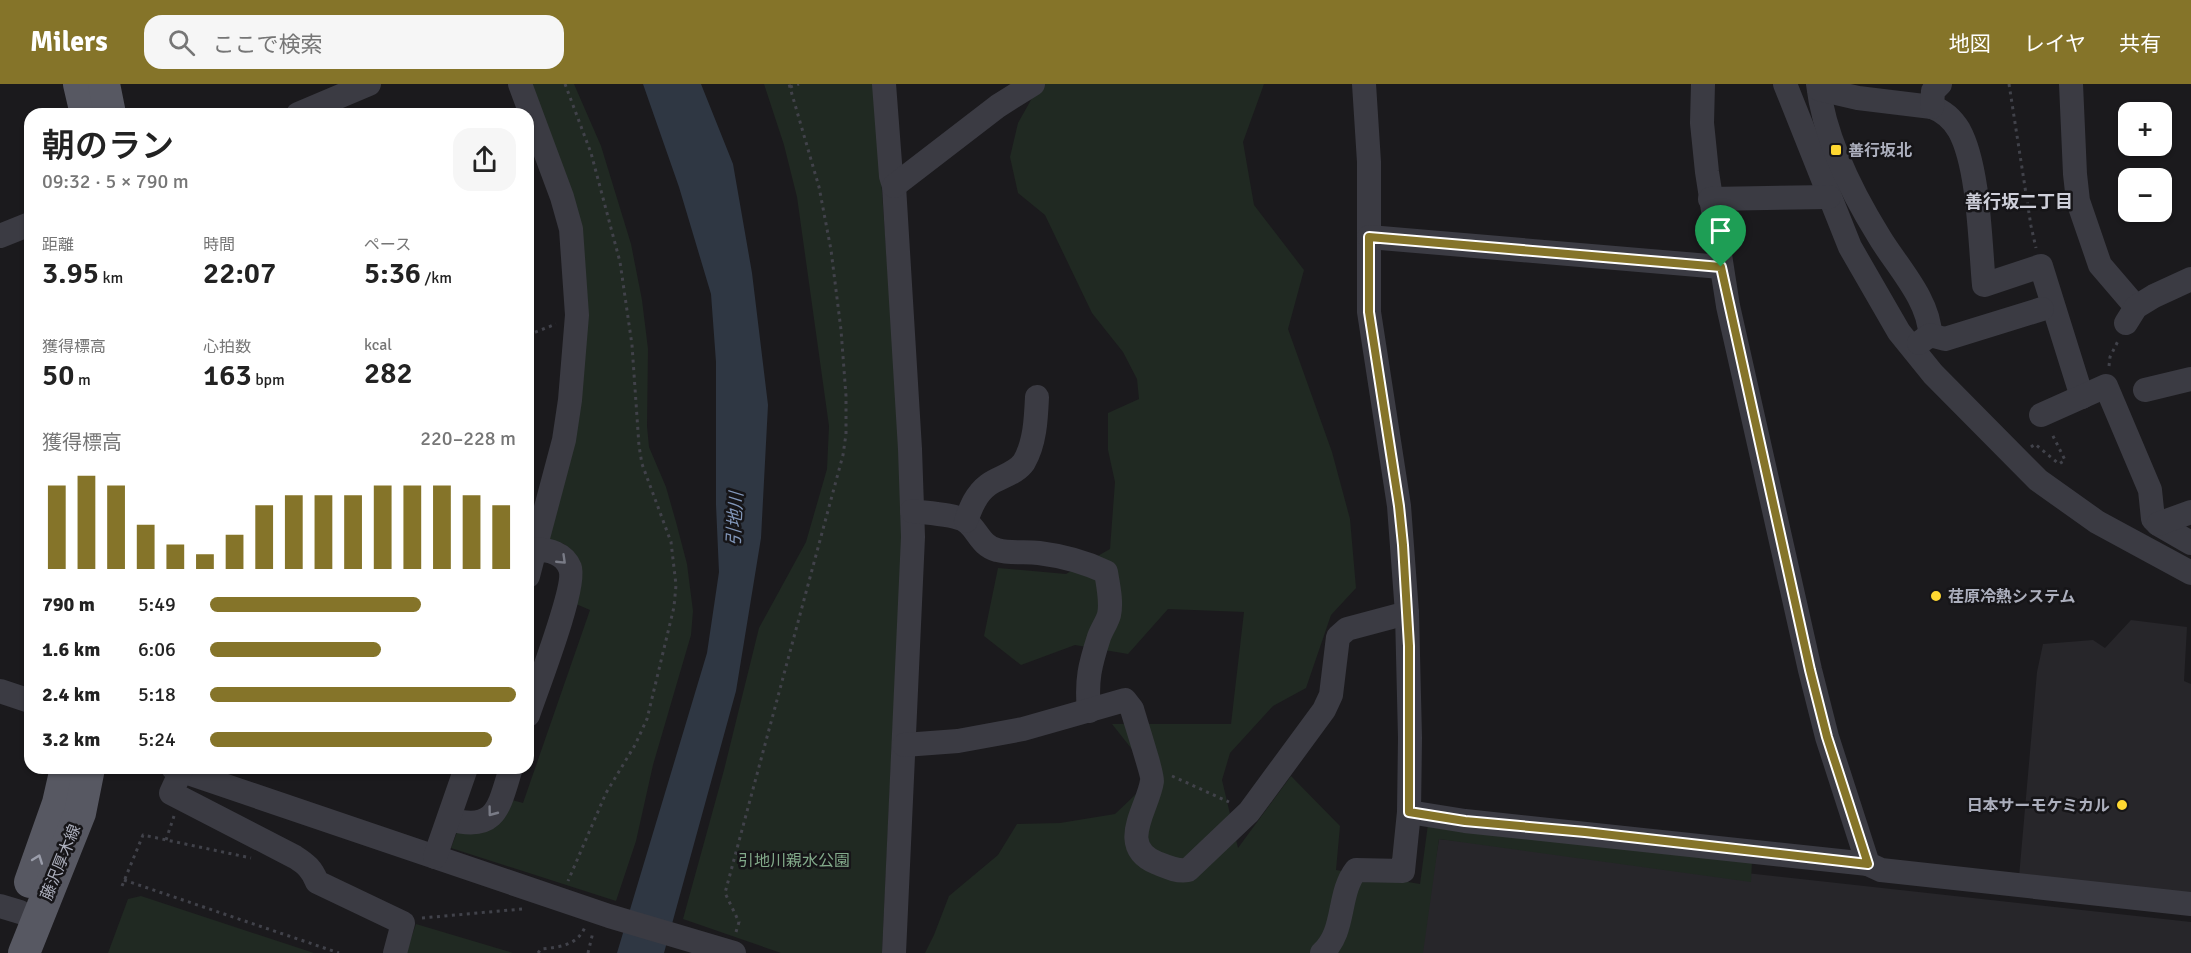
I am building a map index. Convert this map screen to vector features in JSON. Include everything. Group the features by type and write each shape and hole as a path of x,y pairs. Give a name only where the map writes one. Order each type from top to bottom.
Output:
{"main road":[{"path":"79,84 85,108"},
{"path":"104,84 109,108"},
{"name":"藤沢厚木線","path":"3,953 10,909 58,803 65,774"},
{"name":"藤沢厚木線","path":"24,953 80,813 88,774"}],"street":[{"path":"312,108 369,84"},
{"path":"520,84 529,108"},
{"path":"884,84 891,176 894,186 912,511 909,650 894,953"},
{"path":"894,186 998,106 1033,84"},
{"path":"1322,953 1338,927 1345,891 1356,870 1402,871 1409,812 1407,613 1399,506 1369,312 1369,162 1364,84"},
{"path":"1703,84 1702,123 1710,200 1721,267 1813,681 1827,737 1868,864"},
{"path":"1785,84 1850,247 1899,332 1922,341 1944,339 2042,309"},
{"path":"1932,107 1933,91 1940,84"},
{"path":"2071,84 2078,201 2100,265 2131,315 2154,296 2191,279"},
{"path":"1818,86 1858,99 1932,107 1948,117 1959,130 1969,157 1977,208 1984,285 2041,266 2082,397"},
{"path":"1818,86 1843,171 1856,198 1913,289 1930,324 1922,341 1933,374 2038,480 2097,522 2191,573"},
{"path":"534,122 562,197 571,229 577,315 570,400 564,440 534,553"},
{"path":"1710,200 1829,197"},
{"path":"0,236 24,226"},
{"path":"1369,237 1721,267"},
{"path":"2145,390 2191,379"},
{"path":"2042,415 2106,386 2150,490 2151,512 2158,524 2191,543"},
{"path":"966,521 980,492 1023,463 1031,446 1037,397"},
{"path":"912,511 956,517 966,521 983,543 995,550 1011,553 1037,553 1083,561 1106,572 1109,589 1109,615 1088,673 1086,687 1089,711"},
{"path":"2158,524 2191,512"},
{"path":"534,697 571,584 571,570 566,561 558,554 535,549"},
{"path":"904,745 958,741 1002,733 1125,700 1132,709 1153,779 1136,832 1136,842 1148,859 1180,872 1188,870 1249,812 1324,710 1331,695 1338,637 1347,628 1407,613"},
{"path":"0,691 24,699"},
{"path":"176,774 171,793 307,864 317,882 403,923 395,953"},
{"path":"192,774 609,916 731,952"},
{"path":"435,857 464,774"},
{"path":"449,819 473,823 486,821 495,811 509,774"},
{"path":"1409,812 1465,821 1868,864 1881,870 2191,904"}],"path":[{"path":"560,899 606,793 643,732 674,607 676,585 671,542 642,464 632,345 618,253 591,153 565,84"},
{"path":"731,952 739,922 725,893 843,455 846,434 841,330 825,212 790,86 800,84"},
{"path":"2009,84 2031,226 2041,266"},
{"path":"534,333 577,315"},
{"path":"2106,386 2110,357 2131,315"},
{"path":"2030,448 2035,444 2059,464 2065,460 2042,415"},
{"path":"1147,763 1249,812"},
{"path":"166,840 178,806"},
{"path":"122,886 143,835"},
{"path":"124,880 339,953"},
{"path":"403,923 431,916 463,916 522,909 532,912"},
{"path":"575,924 594,931 588,953"},
{"path":"538,953 541,949 563,947 581,937 585,927"}],"shaded area":[{"path":"2131,620 2187,627 2184,681 2191,684 2191,896 2019,877 2037,672 2043,644 2093,640 2105,648"},
{"path":"1439,839 2191,922 2191,953 1420,953"}],"green space":[{"path":"521,84 574,84 601,146 631,244 642,300 648,349 649,447 666,487 676,522 687,564 693,611 691,635 653,765 636,841 616,901 451,848 457,832 477,832 491,828 502,818 512,800 523,803 590,610 576,604 574,553 564,544 545,538 581,272 534,125 534,108 529,108"},
{"name":"引地川親水公園","path":"764,84 874,84 901,450 902,537 882,953 781,953 683,919 724,770 759,628 806,542 827,469 829,426 797,197 784,145"},
{"path":"1040,84 1264,84 1243,142 1254,205 1304,270 1288,329 1332,452 1350,519 1356,588 1331,615 1306,688 1273,706 1230,753 1222,780 1238,848 1291,776 1340,826 1336,870 1420,884 1428,824 1752,861 1751,882 1439,839 1423,953 925,953 949,896 998,855 1017,824 1060,823 1115,814 1154,777 1112,724 1231,724 1244,612 1168,609 1128,654 1075,645 1021,665 984,636 998,568 1066,574 1110,549 1115,482 1108,450 1108,413 1139,399 1137,379 1123,352 1092,313 1045,215 1018,193 1010,157 1018,123"},
{"path":"141,896 314,953 108,953 128,899"},
{"path":"416,924 513,953 406,953"}],"water":[{"name":"引地川","path":"643,84 701,84 733,164 752,273 768,405 761,538 736,691 664,953 617,953 707,653 719,572 716,505 716,362 711,294 679,187"}],"place":[{"name":"善行坂北","path":"1836,150"},
{"name":"荏原冷熱システム","path":"1936,596"},
{"name":"日本サーモケミカル","path":"2122,805"}],"district":[{"name":"善行坂二丁目","path":"2019,202"}],"route":[{"path":"1369,237 1721,267 1810,670 1827,737 1868,864 1465,821 1409,812 1409,646 1403,545 1369,312 1369,237"}]}
